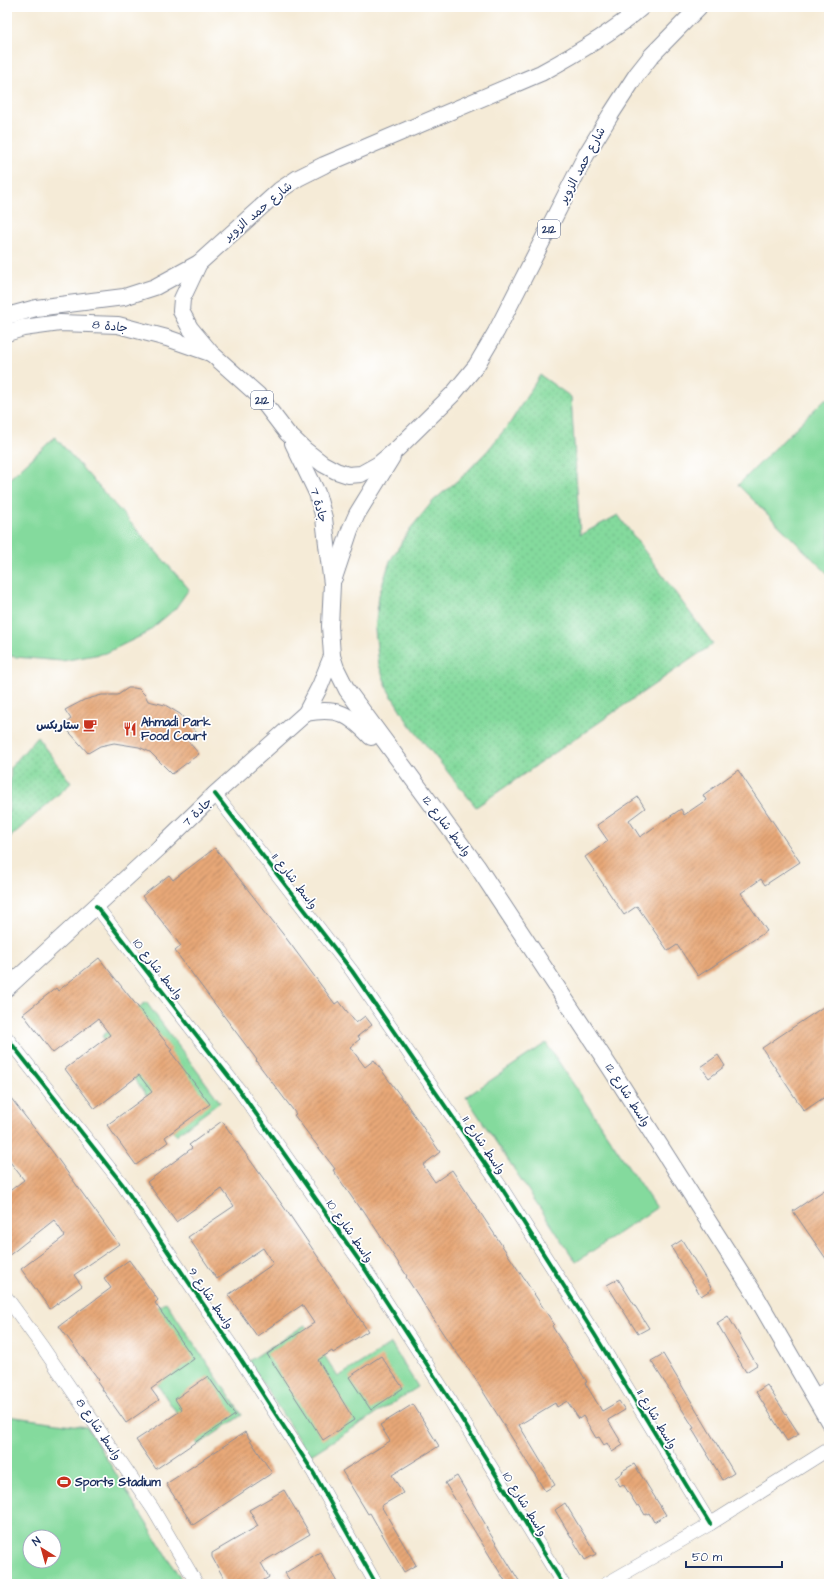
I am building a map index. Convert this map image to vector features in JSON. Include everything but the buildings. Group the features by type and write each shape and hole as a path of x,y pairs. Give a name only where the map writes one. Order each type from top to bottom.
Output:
{"main road":[{"name":"شارع حمد الزوير","path":"199,263 259,208 280,190 298,178 324,165 541,73 593,42 642,7"},
{"name":"شارع حمد الزوير","path":"398,449 453,394 476,366 496,332 586,155 611,114 637,74 652,56 699,7"},
{"name":"جادة 8","path":"7,316 36,308 124,296 155,287 199,263"},
{"name":"212","path":"199,263 182,299 181,312 190,328 211,353 258,395 287,433 305,450 336,472 348,475 361,474 379,464 398,449"},
{"name":"جادة 8","path":"7,333 23,328 60,323 118,325 167,338 211,353"},
{"name":"جادة 7","path":"7,988 216,794 306,713 320,686 332,656 330,626 332,584 324,518 317,493 287,433"},
{"name":"جادة 7","path":"332,584 350,530 357,514 398,449"},
{"name":"واسط شارع 12","path":"332,656 347,690 477,866 612,1069 756,1296 829,1422"},
{"name":"واسط شارع 12","path":"306,713 322,710 343,713 358,723 411,778"}],"street":[{"name":"واسط شارع 11","path":"216,794 352,971 501,1187 595,1335 710,1524"},
{"name":"واسط شارع 10","path":"96,906 240,1091 365,1269 450,1400 563,1584"},
{"name":"واسط شارع 9","path":"7,1038 123,1186 237,1354 313,1472 376,1584"},
{"name":"واسط شارع 8","path":"7,1298 41,1345 153,1509 197,1584"},
{"path":"814,1396 829,1387"},
{"path":"606,1584 710,1524 829,1449"}],"green space":[{"path":"540,375 571,397 580,535 618,515 713,644 476,807 409,724 388,690 379,665 375,630 379,595 390,561 410,529 433,501 464,475 488,450 510,423"},
{"path":"825,399 829,402 829,575 738,485"},
{"path":"55,437 189,589 175,609 145,634 106,653 62,661 7,655 7,481"},
{"path":"37,737 71,783 7,840 11,767"},
{"path":"146,1002 220,1102 176,1135 102,1036"},
{"path":"546,1043 656,1208 576,1262 466,1097"},
{"path":"166,1302 242,1415 198,1445 122,1332"},
{"path":"305,1325 338,1377 391,1344 418,1387 309,1456 249,1361"},
{"name":"Sports Stadium","path":"7,1416 87,1427 184,1584 7,1584"}],"cycle path":[{"path":"215,794 352,971 501,1187 595,1335 710,1524"},
{"path":"96,906 240,1091 365,1269 450,1400 563,1584"},
{"path":"7,1038 123,1185 241,1360 313,1472 376,1584"}],"place":[{"name":"ستاربكس","path":"90,725"},
{"name":"Ahmadi Park Food Court","path":"130,729"},
{"name":"Sports Stadium","path":"64,1482"}]}
